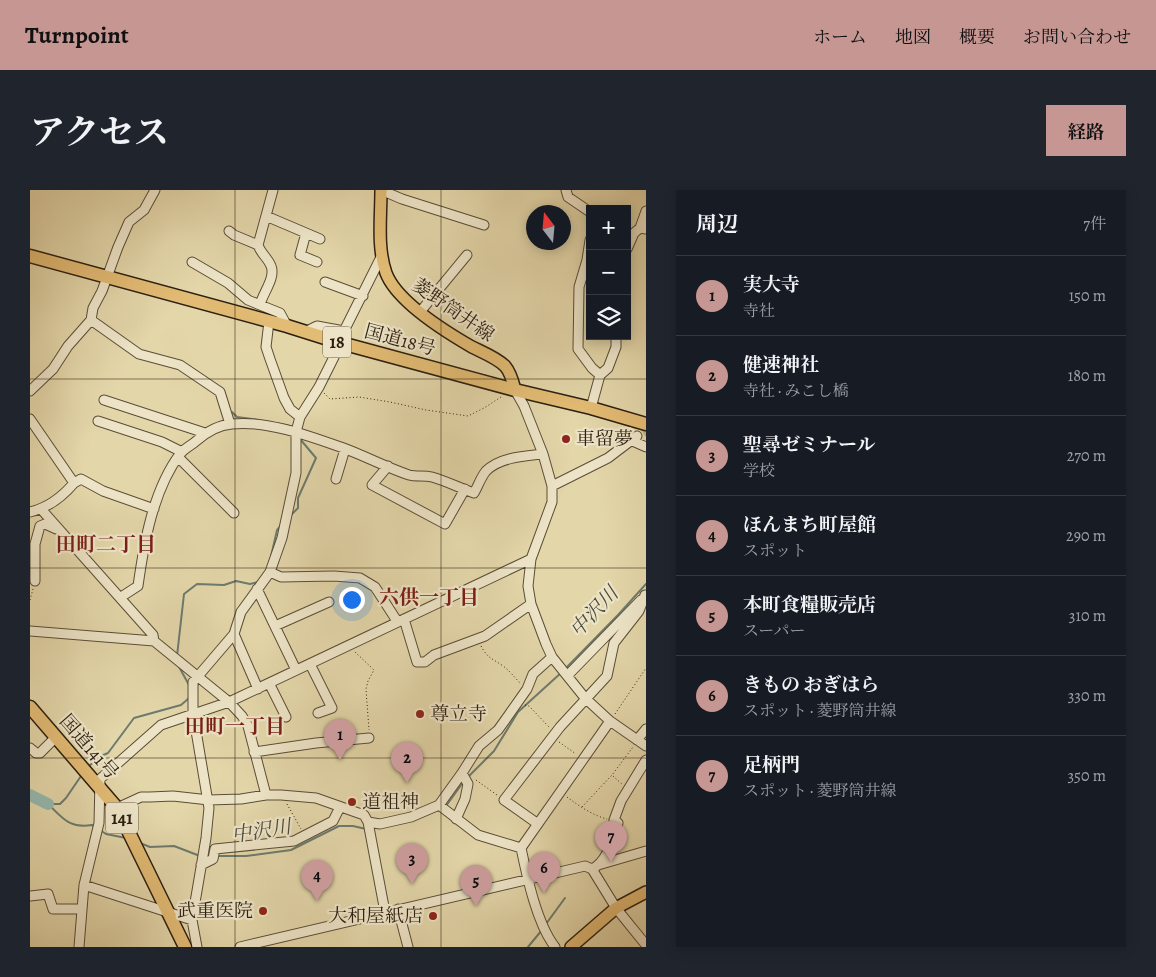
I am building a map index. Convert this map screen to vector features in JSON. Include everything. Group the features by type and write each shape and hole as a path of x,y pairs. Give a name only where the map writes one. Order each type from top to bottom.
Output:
{"highway":[{"name":"国道18号","path":"30,256 513,390 591,408 646,424"},
{"name":"国道141号","path":"30,708 100,786 117,808 185,947"}],"main road":[{"name":"菱野筒井線","path":"381,190 382,255 386,274 395,290 420,312 464,342 504,365 509,372 513,390"},
{"path":"571,947 616,908 646,892"}],"street":[{"path":"30,391 53,370 68,346 91,320 93,308 108,277 129,222 144,210 155,190"},
{"path":"260,305 272,272 271,265 260,253 258,245 273,190"},
{"path":"381,190 402,199 484,225"},
{"path":"566,190 568,197 586,209"},
{"path":"631,241 646,211"},
{"path":"266,216 320,239"},
{"path":"230,231 234,235 258,245"},
{"path":"306,233 300,255 318,262"},
{"path":"588,250 579,287 578,350 600,375"},
{"path":"305,332 317,326 344,331 382,255"},
{"path":"420,312 467,255"},
{"path":"192,262 228,283 248,300 280,313 287,326"},
{"path":"325,282 363,296"},
{"path":"91,320 139,354 180,365 220,392 230,424"},
{"path":"269,321 266,346 270,359 284,398 290,408 300,417"},
{"path":"591,408 600,375 608,368 616,347 616,340"},
{"path":"197,947 192,920 206,838 209,800 193,713 193,682 234,634 241,612 270,572 282,538 296,472 296,432 300,417 319,387 341,343"},
{"path":"513,390 524,406 543,454 552,486 552,502 531,559 528,586 531,604 552,657 585,698 610,721 646,746"},
{"path":"104,400 205,433"},
{"path":"30,419 74,483"},
{"path":"98,421 162,442 180,454 234,513"},
{"path":"121,597 138,586 146,536 154,509 166,479 180,454 205,433 230,424 252,423 296,432 411,475 431,477 474,493 486,472 498,464 518,456 543,454"},
{"path":"552,486 608,458 634,438 646,447"},
{"path":"336,479 345,449"},
{"path":"388,466 372,486 445,524 465,489"},
{"path":"30,512 41,510 81,479 103,491 154,509"},
{"path":"41,510 154,635 154,641"},
{"path":"35,582 35,544 40,526 45,524 59,530"},
{"path":"79,947 84,885 99,823 100,779 161,725 229,702 258,689 531,559"},
{"path":"270,572 281,577 334,576 360,578 374,587 401,620 417,662 425,662 434,655 485,636 531,604"},
{"path":"257,589 296,670"},
{"path":"565,672 626,617 646,594"},
{"path":"538,824 504,800 554,735 606,676 614,643 639,611 646,594"},
{"path":"275,626 329,602"},
{"path":"30,631 154,641 229,702 242,716 248,726 266,795"},
{"path":"234,634 258,689"},
{"path":"368,824 380,824 410,818 441,807 464,778 479,746 498,730 527,689 533,674 552,657"},
{"path":"310,664 332,708 318,713"},
{"path":"269,683 286,718"},
{"path":"555,947 544,927 528,880 521,848 610,721"},
{"path":"637,740 646,729"},
{"path":"30,748 40,754 56,737"},
{"path":"254,752 369,738"},
{"path":"595,867 606,855 618,823 614,820 621,801 646,760"},
{"path":"456,819 465,799 464,778"},
{"path":"117,808 150,796 241,800 266,795 281,795 316,798 364,814 368,824 385,912"},
{"path":"202,859 214,856 215,849 294,841 333,821 340,806"},
{"path":"441,807 478,834 521,848"},
{"path":"240,947 585,866 595,867 646,851"},
{"path":"595,867 616,908 646,945"},
{"path":"84,885 192,920"},
{"path":"30,896 48,894 53,909 82,909"},
{"path":"398,909 408,947"}],"path":[{"path":"319,387 330,399 359,397 468,416 513,390"},
{"path":"30,600 35,582"},
{"path":"478,639 486,654 493,661 503,666 527,689"},
{"path":"354,644 356,653 374,670 366,689 369,738"},
{"path":"610,721 646,668"},
{"path":"520,699 525,706 529,706 554,735 583,760"},
{"path":"582,807 612,775 637,740"},
{"path":"612,775 628,790"},
{"path":"464,778 474,779 504,800"},
{"path":"560,792 600,817 614,820"},
{"path":"281,795 304,836"}],"waterway":[{"path":"232,412 237,417 259,420"},
{"path":"277,423 289,426"},
{"path":"290,516 298,508 298,498 316,458 300,439"},
{"path":"270,561 277,530 281,525"},
{"path":"177,656 184,594 197,584 224,585 236,581 250,584 258,582"},
{"name":"中沢川","path":"565,669 646,584"},
{"path":"178,665 189,685"},
{"name":"中沢川","path":"467,778 494,751 518,712 562,672"},
{"path":"89,766 108,753 134,718 181,705 189,697"},
{"path":"48,804 60,804 81,776"},
{"name":"中沢川","path":"446,806 464,781"},
{"name":"中沢川","path":"30,795 48,804"},
{"name":"中沢川","path":"48,804 62,818 72,824 96,827"},
{"name":"中沢川","path":"412,821 440,809"},
{"name":"中沢川","path":"217,856 246,856 291,850 339,826 353,826 366,829"},
{"name":"中沢川","path":"100,830 106,834 126,838"},
{"name":"中沢川","path":"140,843 150,847 174,846 200,856"},
{"path":"546,924 565,898"},
{"path":"528,947 542,930"}],"tunnel":[{"path":"631,439 646,431"}],"place":[{"name":"車留夢","path":"566,439"},
{"name":"尊立寺","path":"420,714"},
{"name":"実大寺","path":"340,760"},
{"name":"健速神社","path":"407,783"},
{"name":"道祖神","path":"352,802"},
{"name":"足柄門","path":"611,862"},
{"name":"聖尋ゼミナール","path":"412,884"},
{"name":"きもの おぎはら","path":"544,893"},
{"name":"ほんまち町屋館","path":"317,901"},
{"name":"本町食糧販売店","path":"476,906"},
{"name":"武重医院","path":"263,911"},
{"name":"大和屋紙店","path":"433,916"}],"district":[{"name":"田町二丁目","path":"106,544"},
{"name":"六供一丁目","path":"429,597"},
{"name":"田町一丁目","path":"235,726"}]}
